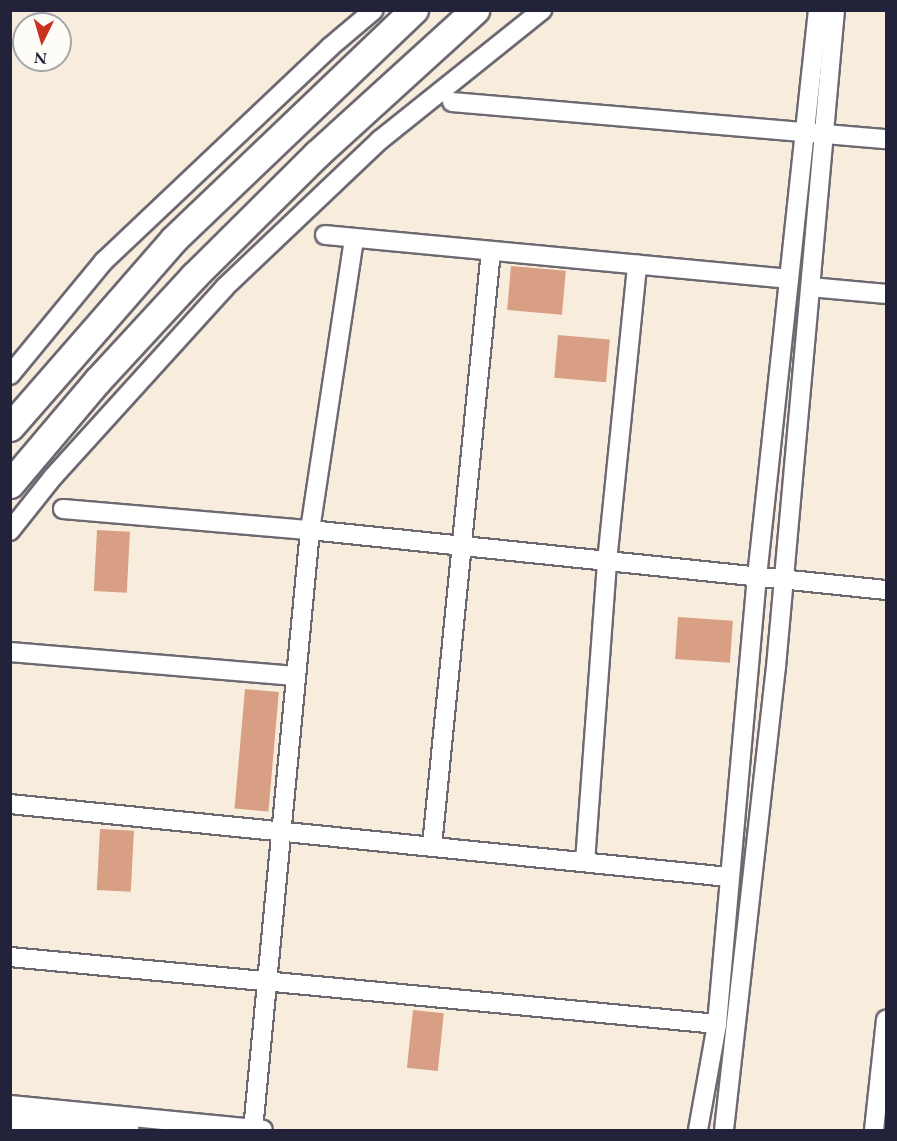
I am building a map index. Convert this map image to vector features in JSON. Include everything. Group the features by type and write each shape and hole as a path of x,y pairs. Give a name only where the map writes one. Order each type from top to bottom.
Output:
{"main road":[{"path":"10,427 174,239 414,10"},
{"path":"10,484 98,380 194,276 316,154 475,10"}],"street":[{"path":"10,375 104,261 330,47 374,10"},
{"path":"10,531 53,477 225,287 380,140 542,10"},
{"path":"698,1131 717,1024 757,577 818,10"},
{"path":"724,1131 784,578 835,10"},
{"path":"452,102 804,130 886,139"},
{"path":"325,235 789,279"},
{"path":"10,1105 257,1130 279,830 310,530 354,238"},
{"path":"432,846 491,251"},
{"path":"585,862 607,562 637,265"},
{"path":"811,287 886,294"},
{"path":"63,509 310,530 886,590"},
{"path":"10,652 295,676"},
{"path":"10,804 729,877"},
{"path":"10,957 717,1024"},
{"path":"874,1131 886,1020"},
{"path":"10,1120 130,1131"}],"building":[{"path":"511,266 566,271 562,315 507,310"},
{"path":"558,335 610,340 606,382 554,378"},
{"path":"97,530 130,532 127,593 94,591"},
{"path":"678,617 733,621 730,663 675,659"},
{"path":"245,689 279,692 268,812 235,809"},
{"path":"100,829 134,831 131,892 97,890"},
{"path":"413,1010 444,1013 438,1071 407,1068"}]}
